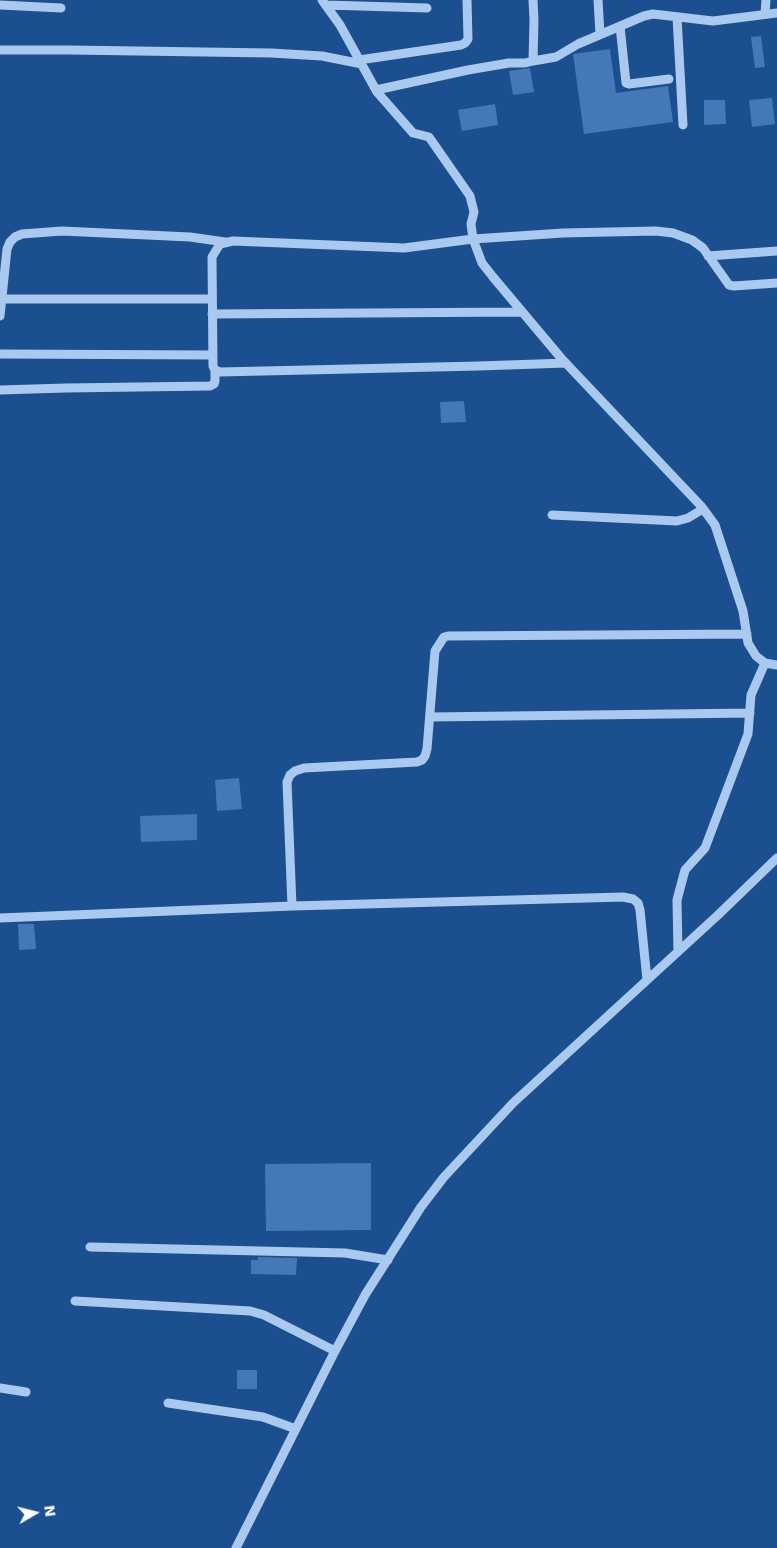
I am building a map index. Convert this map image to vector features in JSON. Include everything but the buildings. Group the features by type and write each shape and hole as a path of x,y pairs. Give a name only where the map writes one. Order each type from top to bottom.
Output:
{"street":[{"path":"0,50 271,53 322,56 361,62 466,43 468,39 467,0"},
{"path":"533,61 534,0"},
{"path":"598,0 600,34"},
{"path":"765,14 766,0"},
{"path":"324,2 340,25 376,90 413,133 429,137 470,196 474,212 472,224 473,239 482,263 493,278 566,363 703,509 715,525 743,611 748,643 756,656 765,663 777,665"},
{"path":"324,2 427,8"},
{"path":"0,5 61,8"},
{"path":"376,90 468,70 556,57 600,34 653,14 713,21 777,13"},
{"path":"677,17 683,125"},
{"path":"620,26 626,83 669,79"},
{"path":"0,316 7,249 10,242 22,234 62,231 190,237 225,242 404,248 473,239 563,233 656,231 674,233 692,240 703,248 729,285 777,283"},
{"path":"0,390 210,386 214,384 212,257 220,244 225,242"},
{"path":"708,256 777,251"},
{"path":"2,299 212,298"},
{"path":"212,314 522,312"},
{"path":"0,354 213,355"},
{"path":"215,370 220,372 566,363"},
{"path":"552,515 677,521 688,518 703,509"},
{"path":"292,906 287,782 290,775 304,768 417,762 422,760 426,749 436,651 444,637 747,634"},
{"path":"678,952 677,900 685,870 705,848 748,734 752,696 765,663"},
{"path":"430,716 750,713"},
{"path":"236,1548 365,1295 421,1207 444,1177 513,1102 678,952 777,858"},
{"path":"0,918 292,906 623,897 633,899 638,903 647,980"},
{"path":"90,1247 345,1253 388,1260"},
{"path":"76,1301 250,1311 264,1315 335,1351"},
{"path":"0,1388 26,1392"},
{"path":"168,1403 263,1417 296,1429"}]}
